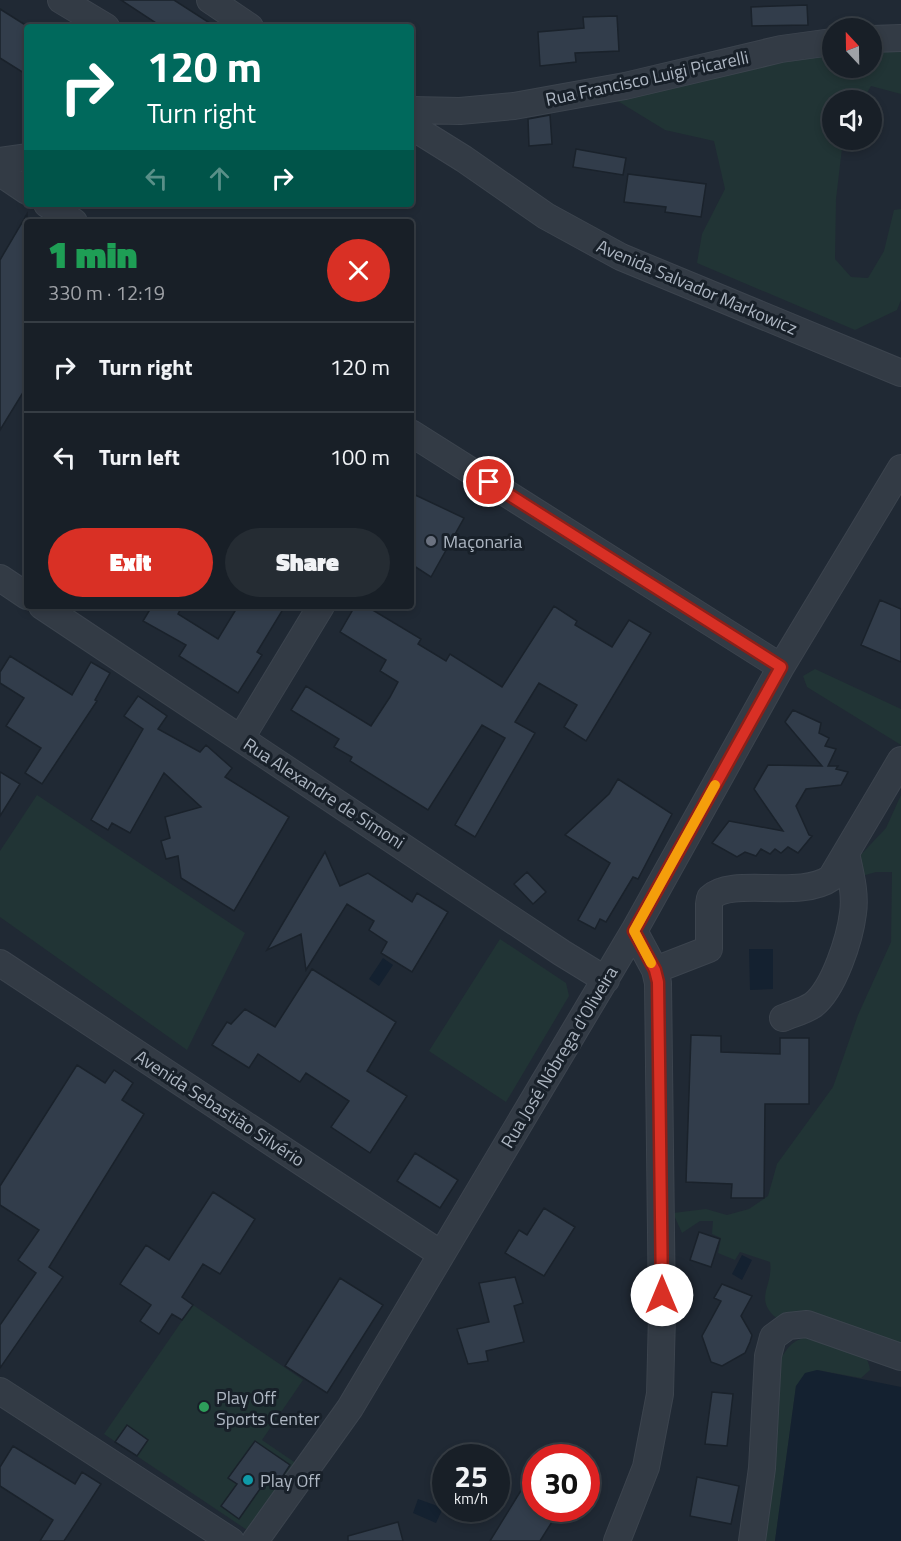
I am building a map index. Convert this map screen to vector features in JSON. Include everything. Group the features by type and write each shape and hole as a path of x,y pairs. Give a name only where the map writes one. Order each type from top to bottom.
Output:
{"street":[{"path":"61,0 101,24"},
{"path":"213,1 246,24"},
{"path":"882,39 901,38"},
{"name":"Rua Francisco Luigi Picarelli","path":"414,110 460,111 513,106 614,88 781,49 822,43"},
{"path":"451,150 446,138 445,126 450,116 460,111"},
{"name":"Avenida Salvador Markowicz","path":"414,128 451,150 546,216 621,257 901,373"},
{"path":"0,161 24,157"},
{"path":"0,173 24,189"},
{"path":"53,207 70,215"},
{"path":"414,442 781,667"},
{"name":"Rua José Nóbrega d'Oliveira","path":"255,1541 350,1408 606,980 781,667 901,468"},
{"path":"0,578 24,594"},
{"name":"Rua Alexandre de Simoni","path":"47,609 606,980"},
{"path":"241,738 319,609"},
{"path":"655,970 709,949 710,898 719,891 730,888 797,888 824,884 831,878 901,760"},
{"path":"783,1018 812,1005 823,994 842,954 854,912 846,853"},
{"path":"617,1541 646,1467 660,1394 661,1034 658,982 655,970 634,931"},
{"name":"Avenida Sebastião Silvério","path":"0,963 441,1254"},
{"path":"752,1541 761,1478 768,1356 773,1337 788,1326 807,1324 901,1357"},
{"path":"0,1391 231,1541"}],"shaded area":[{"path":"882,45 901,46 901,94 871,86 869,90 822,90 822,150 842,150 836,199 835,259 851,277 868,278 884,251 894,210 901,209 901,300 897,310 855,330 697,263 702,234 725,189 714,141 665,130 616,100 822,52 822,78 882,78"},
{"path":"815,669 901,709 901,745 807,687 803,676"},
{"path":"37,795 245,933 187,1050 0,917 0,851"},
{"path":"901,795 901,1353 780,1321 771,1313 765,1300 770,1262 740,1252 735,1260 718,1253 721,1238 712,1234 713,1221 700,1221 682,1233 673,1213 706,1209 727,1215 749,1209 768,1196 777,1164 833,1087 858,1015 891,942 892,872 876,872 862,876 854,862 886,828"},
{"path":"500,939 566,983 569,996 506,1102 429,1051"},
{"name":"Play Off Sports Center","path":"193,1305 303,1380 262,1440 303,1468 256,1536 104,1434"},
{"path":"815,1336 857,1350 868,1362 870,1370 861,1378 817,1370 796,1386 775,1541 759,1541 780,1360 794,1342"}],"water":[{"path":"749,949 773,949 773,989 750,990"},
{"path":"383,958 393,965 379,986 369,979"},
{"path":"742,1255 752,1260 742,1280 732,1274"},
{"path":"817,1370 901,1387 901,1541 775,1541 796,1386 805,1373"},
{"path":"418,1499 432,1504 432,1521 413,1513"}],"building":[{"path":"121,0 174,0 211,24 157,24"},
{"path":"807,5 808,25 752,26 751,7"},
{"path":"0,9 24,24 24,73 0,58"},
{"path":"617,16 619,51 575,53 576,62 540,66 538,32 584,28 583,17"},
{"path":"550,115 552,144 529,146 528,119"},
{"path":"576,149 626,158 623,175 573,167"},
{"path":"628,174 706,184 701,217 665,212 666,207 624,202"},
{"path":"24,219 24,391 0,430 0,260"},
{"name":"Maçonaria","path":"414,494 464,518 431,577 414,566"},
{"path":"880,600 901,609 901,662 861,645"},
{"path":"554,606 577,621 575,625 612,647 629,620 651,633 586,741 564,727 577,705 539,683 515,722 535,733 475,837 455,825 505,738 482,725 428,810 350,761 352,757 334,747 339,739 291,710 306,686 371,726 390,697 398,682 380,671 386,660 340,632 353,609 371,609 421,639 418,644 446,661 450,654 502,687"},
{"path":"150,609 180,609 178,614 218,639 236,609 283,609 257,652 262,655 238,693 179,656 186,645 143,621"},
{"path":"10,656 72,695 91,662 110,673 95,700 97,701 42,784 25,773 41,748 6,726 24,698 0,683 0,672"},
{"path":"138,696 167,716 158,729 200,752 206,745 232,768 225,777 289,817 234,911 181,878 178,856 166,859 161,841 170,838 165,817 201,807 164,773 130,833 112,823 108,830 91,820 143,729 124,716"},
{"path":"793,710 821,723 819,733 829,738 825,746 836,749 828,766 838,766 836,769 848,772 841,785 806,789 796,806 809,835 812,836 798,853 788,847 781,853 775,849 770,854 761,849 756,856 745,852 737,857 712,843 729,821 783,831 754,789 768,765 822,766 785,722"},
{"path":"0,772 20,784 0,816"},
{"path":"618,779 672,814 638,879 633,877 606,922 600,919 595,929 578,920 610,863 565,835 609,794"},
{"path":"325,852 340,886 368,873 412,902 417,893 448,912 412,972 381,953 387,942 369,930 374,921 347,904 306,970 301,934 267,950"},
{"path":"527,872 546,892 533,904 514,884"},
{"path":"312,969 396,1022 367,1071 407,1096 370,1153 331,1127 349,1101 306,1073 300,1082 258,1054 249,1068 212,1045 227,1022 231,1024 245,1009 275,1027"},
{"path":"691,1035 721,1036 721,1052 780,1054 780,1038 809,1038 809,1104 765,1104 764,1198 731,1198 732,1184 686,1182"},
{"path":"77,1065 105,1083 114,1070 133,1083 122,1100 144,1114 49,1267 63,1277 0,1368 0,1325 36,1273 18,1260 39,1230 0,1205 0,1186"},
{"path":"415,1153 458,1180 440,1208 397,1181"},
{"path":"213,1192 255,1219 220,1274 203,1264 182,1297 193,1305 182,1320 172,1314 159,1334 140,1321 151,1305 120,1284 146,1245 169,1260"},
{"path":"544,1208 575,1227 544,1276 505,1253 519,1230 527,1235"},
{"path":"699,1232 720,1239 711,1267 690,1260"},
{"path":"515,1277 523,1303 514,1306 524,1342 486,1351 488,1361 468,1364 457,1329 489,1322 479,1283"},
{"path":"340,1278 383,1305 327,1393 285,1366"},
{"path":"722,1284 752,1296 741,1316 752,1335 745,1353 722,1366 711,1362 702,1336 721,1301 714,1298"},
{"path":"712,1392 733,1394 727,1446 705,1444"},
{"path":"127,1425 148,1440 137,1456 115,1442"},
{"name":"Play Off","path":"255,1441 290,1465 279,1482 269,1476 239,1519 221,1506 237,1484 228,1478"},
{"path":"13,1446 75,1484 82,1472 101,1484 64,1541 40,1541 53,1520 0,1486 0,1467"},
{"path":"697,1477 739,1486 731,1524 690,1516"},
{"path":"522,1489 522,1522 552,1522 540,1541 490,1541 502,1522 510,1522 510,1508"},
{"path":"398,1522 403,1541 348,1541 348,1536"}],"slow traffic":[{"path":"651,963 634,931 715,785"}],"place":[{"name":"Maçonaria","path":"431,541"},
{"name":"Play Off Sports Center","path":"204,1407"},
{"name":"Play Off","path":"248,1480"}],"route":[{"path":"489,482 781,667 634,931 655,970 658,982 661,1034 662,1295"}]}
